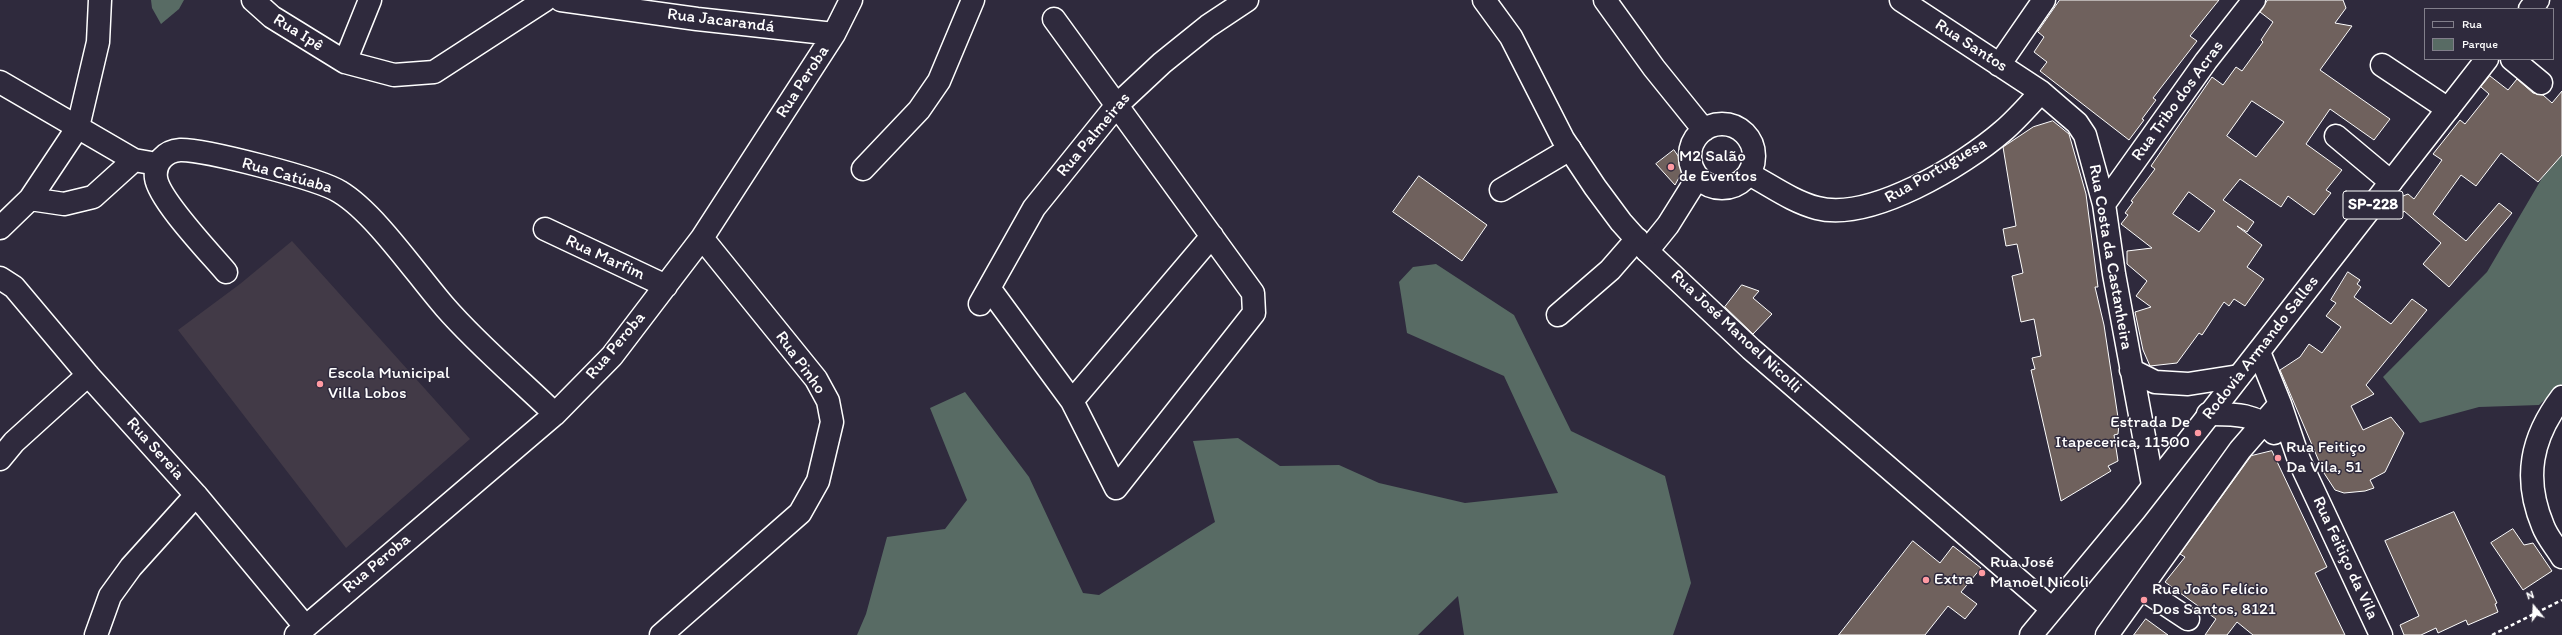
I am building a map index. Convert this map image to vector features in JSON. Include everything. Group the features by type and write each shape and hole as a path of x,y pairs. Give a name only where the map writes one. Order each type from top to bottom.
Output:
{"street":[{"path":"0,228 30,199 78,127 98,42 100,0"},
{"name":"Rua Ipê","path":"253,0 272,17 345,62"},
{"path":"370,0 345,62 394,75 434,72 545,0"},
{"name":"Rua Jacarandá","path":"561,0 697,19 834,34"},
{"name":"Rua Peroba","path":"300,630 555,414 612,356 702,238 834,34 851,0"},
{"path":"863,169 919,110 939,81 973,0"},
{"name":"Rua Palmeiras","path":"1072,401 985,296 1034,208 1117,105 1162,62 1208,26 1247,0"},
{"name":"Rua José Manoel Nicolli","path":"1484,0 1511,37 1570,149 1594,187 1621,222 1642,245 1751,349 2052,609"},
{"path":"1605,0 1654,68 1704,130"},
{"name":"Rua Santos","path":"1901,0 2042,92"},
{"path":"1999,64 2044,0"},
{"name":"Rua Tribo dos Acras","path":"2104,204 2206,61 2254,0"},
{"path":"2531,8 2538,0"},
{"path":"1054,19 1253,292 1254,313 1116,488 1072,401 1212,236"},
{"name":"Rodovia Armando Salles","path":"2031,635 2259,352 2486,60"},
{"path":"2513,60 2541,83"},
{"path":"2382,64 2448,109"},
{"path":"0,82 134,160 157,164 156,178 166,199 226,272"},
{"name":"Rua Costa da Castanheira","path":"2042,92 2077,123 2085,135 2104,204 2131,370 2153,485"},
{"name":"Rua Portuguesa","path":"1749,174 1818,208 1843,210 1885,201 1980,148 2018,118 2042,92"},
{"path":"1713,125 1727,125 1741,130 1748,137 1754,155 1749,174 1742,181 1724,188 1710,186 1698,177 1692,168 1691,147 1696,137 1713,125"},
{"path":"2336,136 2391,182"},
{"path":"1501,190 1570,149"},
{"name":"Rua Catúaba","path":"157,164 165,155 178,150 200,151 317,182 340,192 368,216 446,309 555,414"},
{"path":"30,199 64,204 93,197 134,160"},
{"path":"1558,315 1610,270 1668,225 1698,177"},
{"name":"Rua Marfim","path":"545,229 666,286"},
{"name":"Rua Pinho","path":"661,635 800,513 818,480 832,422 828,401 816,379 702,238"},
{"name":"Rua Sereia","path":"0,278 14,287 88,375 196,495 300,630"},
{"name":"Rua Feitiço da Vila","path":"2259,352 2280,404 2299,460 2381,635"},
{"name":"Rua Costa da Castanheira","path":"2131,370 2155,382 2188,384 2239,376"},
{"path":"0,459 14,442 88,375"},
{"path":"2562,397 2552,410 2533,452 2531,488 2543,527 2562,557"},
{"path":"2107,635 2240,450 2280,404"},
{"path":"2208,414 2239,415 2264,422"},
{"name":"Rua Feitiço da Vila","path":"2264,422 2299,460"},
{"path":"96,635 110,596 130,567 196,495"},
{"path":"2141,588 2188,619"}],"path":[{"path":"2492,635 2562,600"}],"shaded area":[{"name":"Escola Municipal Villa Lobos","path":"292,241 470,439 346,548 178,330 240,284"}],"green space":[{"path":"151,0 184,0 179,9 161,24 152,8"},
{"path":"2562,152 2562,384 2539,405 2479,407 2420,423 2383,377 2487,272 2552,161"},
{"path":"1436,264 1514,315 1571,431 1665,476 1691,583 1673,635 1464,635 1458,596 1418,635 857,635 866,614 887,537 945,529 967,500 930,408 965,392 1029,477 1083,593 1099,595 1215,522 1193,441 1238,438 1280,466 1339,465 1379,483 1465,503 1558,493 1504,376 1407,333 1399,282 1413,267"}],"building":[{"path":"2060,0 2219,0 2190,36 2197,41 2153,98 2156,100 2142,119 2144,120 2129,140 2040,71 2047,62 2034,52 2044,37 2038,32"},
{"path":"2268,0 2343,0 2346,8 2335,23 2352,26 2320,70 2390,119 2374,140 2330,109 2306,144 2342,170 2326,190 2331,193 2314,215 2288,196 2281,207 2240,179 2223,200 2254,222 2247,232 2237,226 2262,245 2247,267 2264,279 2245,306 2234,299 2229,306 2224,302 2202,335 2199,333 2177,363 2150,366 2143,350 2135,312 2151,307 2136,296 2147,281 2127,264 2127,251 2152,248 2121,224 2128,215 2125,213 2133,202 2131,201 2155,169 2151,166 2212,77 2223,85 2236,67 2242,71 2263,42 2261,40 2273,22 2260,12","holes":["2252,101 2284,122 2256,157 2227,136","2189,192 2215,211 2199,232 2173,214"]},
{"path":"2490,76 2508,90 2517,79 2533,93 2543,95 2552,103 2562,91 2562,155 2538,182 2501,153 2476,186 2461,175 2433,214 2466,241 2499,203 2512,213 2449,287 2423,264 2441,243 2404,211 2398,219 2387,210 2400,193 2403,196 2408,194 2414,199 2442,160 2433,154 2460,120 2465,124 2489,94 2481,87"},
{"path":"2053,121 2069,134 2086,194 2098,287 2095,287 2104,325 2119,424 2118,434 2114,435 2118,461 2108,466 2111,471 2061,501 2031,370 2035,369 2032,358 2041,356 2034,319 2021,322 2012,276 2023,273 2017,244 2006,246 2003,229 2016,226 2003,147 2033,127"},
{"name":"M2 Salão de Eventos","path":"1674,150 1683,163 1683,170 1675,185 1656,164"},
{"path":"1419,176 1487,225 1462,261 1393,212"},
{"path":"2348,272 2360,280 2357,284 2361,287 2354,297 2391,324 2412,299 2427,310 2366,385 2374,394 2351,406 2363,430 2391,417 2404,433 2385,472 2370,480 2374,488 2365,491 2344,493 2335,490 2324,473 2280,370 2300,357 2309,344 2322,353 2341,327 2326,316 2336,303 2331,300"},
{"path":"1742,285 1759,291 1753,298 1772,314 1753,334 1725,307"},
{"path":"2272,451 2327,567 2315,573 2345,635 2253,635 2237,622 2227,635 2205,635 2216,619 2165,582 2185,557 2180,554 2251,456"},
{"path":"2454,512 2497,603 2495,604 2498,612 2468,625 2466,620 2438,633 2436,628 2421,635 2404,635 2400,625 2419,616 2385,541"},
{"path":"2513,529 2524,545 2533,543 2552,571 2523,590 2491,543"},
{"name":"Extra","path":"1913,541 1940,563 1953,546 1981,568 1961,592 1977,604 1965,619 1948,606 1925,635 1839,635"},
{"path":"2146,619 2168,635 2134,635"}],"place":[{"name":"M2 Salão de Eventos","path":"1671,167"},
{"name":"Escola Municipal Villa Lobos","path":"320,384"},
{"name":"Estrada De Itapecerica, 11500","path":"2198,433"},
{"name":"Rua Feitiço Da Vila, 51","path":"2278,458"},
{"name":"Rua José Manoel Nicoli","path":"1982,573"},
{"name":"Extra","path":"1926,580"},
{"name":"Rua João Felício Dos Santos, 8121","path":"2144,600"}]}
